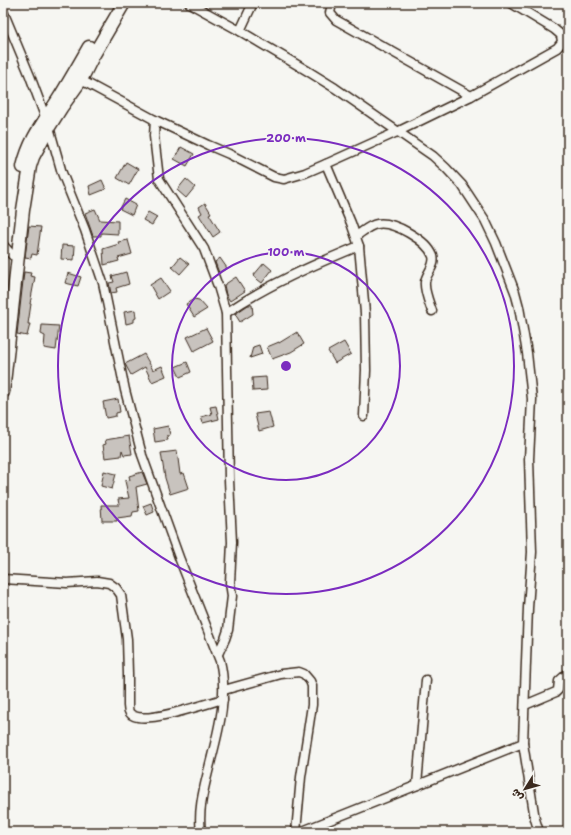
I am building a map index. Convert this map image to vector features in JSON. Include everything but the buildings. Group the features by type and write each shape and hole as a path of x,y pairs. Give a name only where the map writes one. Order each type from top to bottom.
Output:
{"main road":[{"path":"3,392 27,179 47,123 115,3"},
{"path":"3,329 12,255 17,196 29,145 61,108 81,80 93,56 124,3"}],"street":[{"path":"240,31 253,3"},
{"path":"332,3 330,14 336,20 471,96"},
{"path":"81,80 155,120 280,179 284,179 305,173 397,132 471,96 557,48 562,42 561,35 554,29 511,3"},
{"path":"191,4 240,31 335,88 433,156 462,185 485,220 496,243 515,292 519,307 528,359 532,399 530,459 532,552 528,608 523,743 535,819 539,832"},
{"path":"3,11 30,76 47,123 62,173 85,230 103,282 125,390 142,455 180,560 218,654 223,671 224,690 221,716 202,797 199,819 201,832"},
{"path":"155,120 154,136 159,179 204,249 218,286 226,313 229,480 232,537 230,583 232,596 228,630 222,648 218,654"},
{"path":"326,164 359,246 365,313 366,370 364,416"},
{"path":"356,236 376,224 385,223 394,225 404,230 428,248 434,261 425,282 432,311"},
{"path":"3,245 12,255"},
{"path":"226,313 260,292 311,266 359,246"},
{"path":"3,579 67,583 97,581 109,583 116,588 121,595 127,639 128,710 132,715 136,717 159,716 223,699"},
{"path":"224,690 282,674 299,672 304,674 310,681 312,686 312,705 301,777 296,832"},
{"path":"525,705 556,692 558,690 558,681 568,673"},
{"path":"417,785 426,680"},
{"path":"300,832 523,743"}]}
